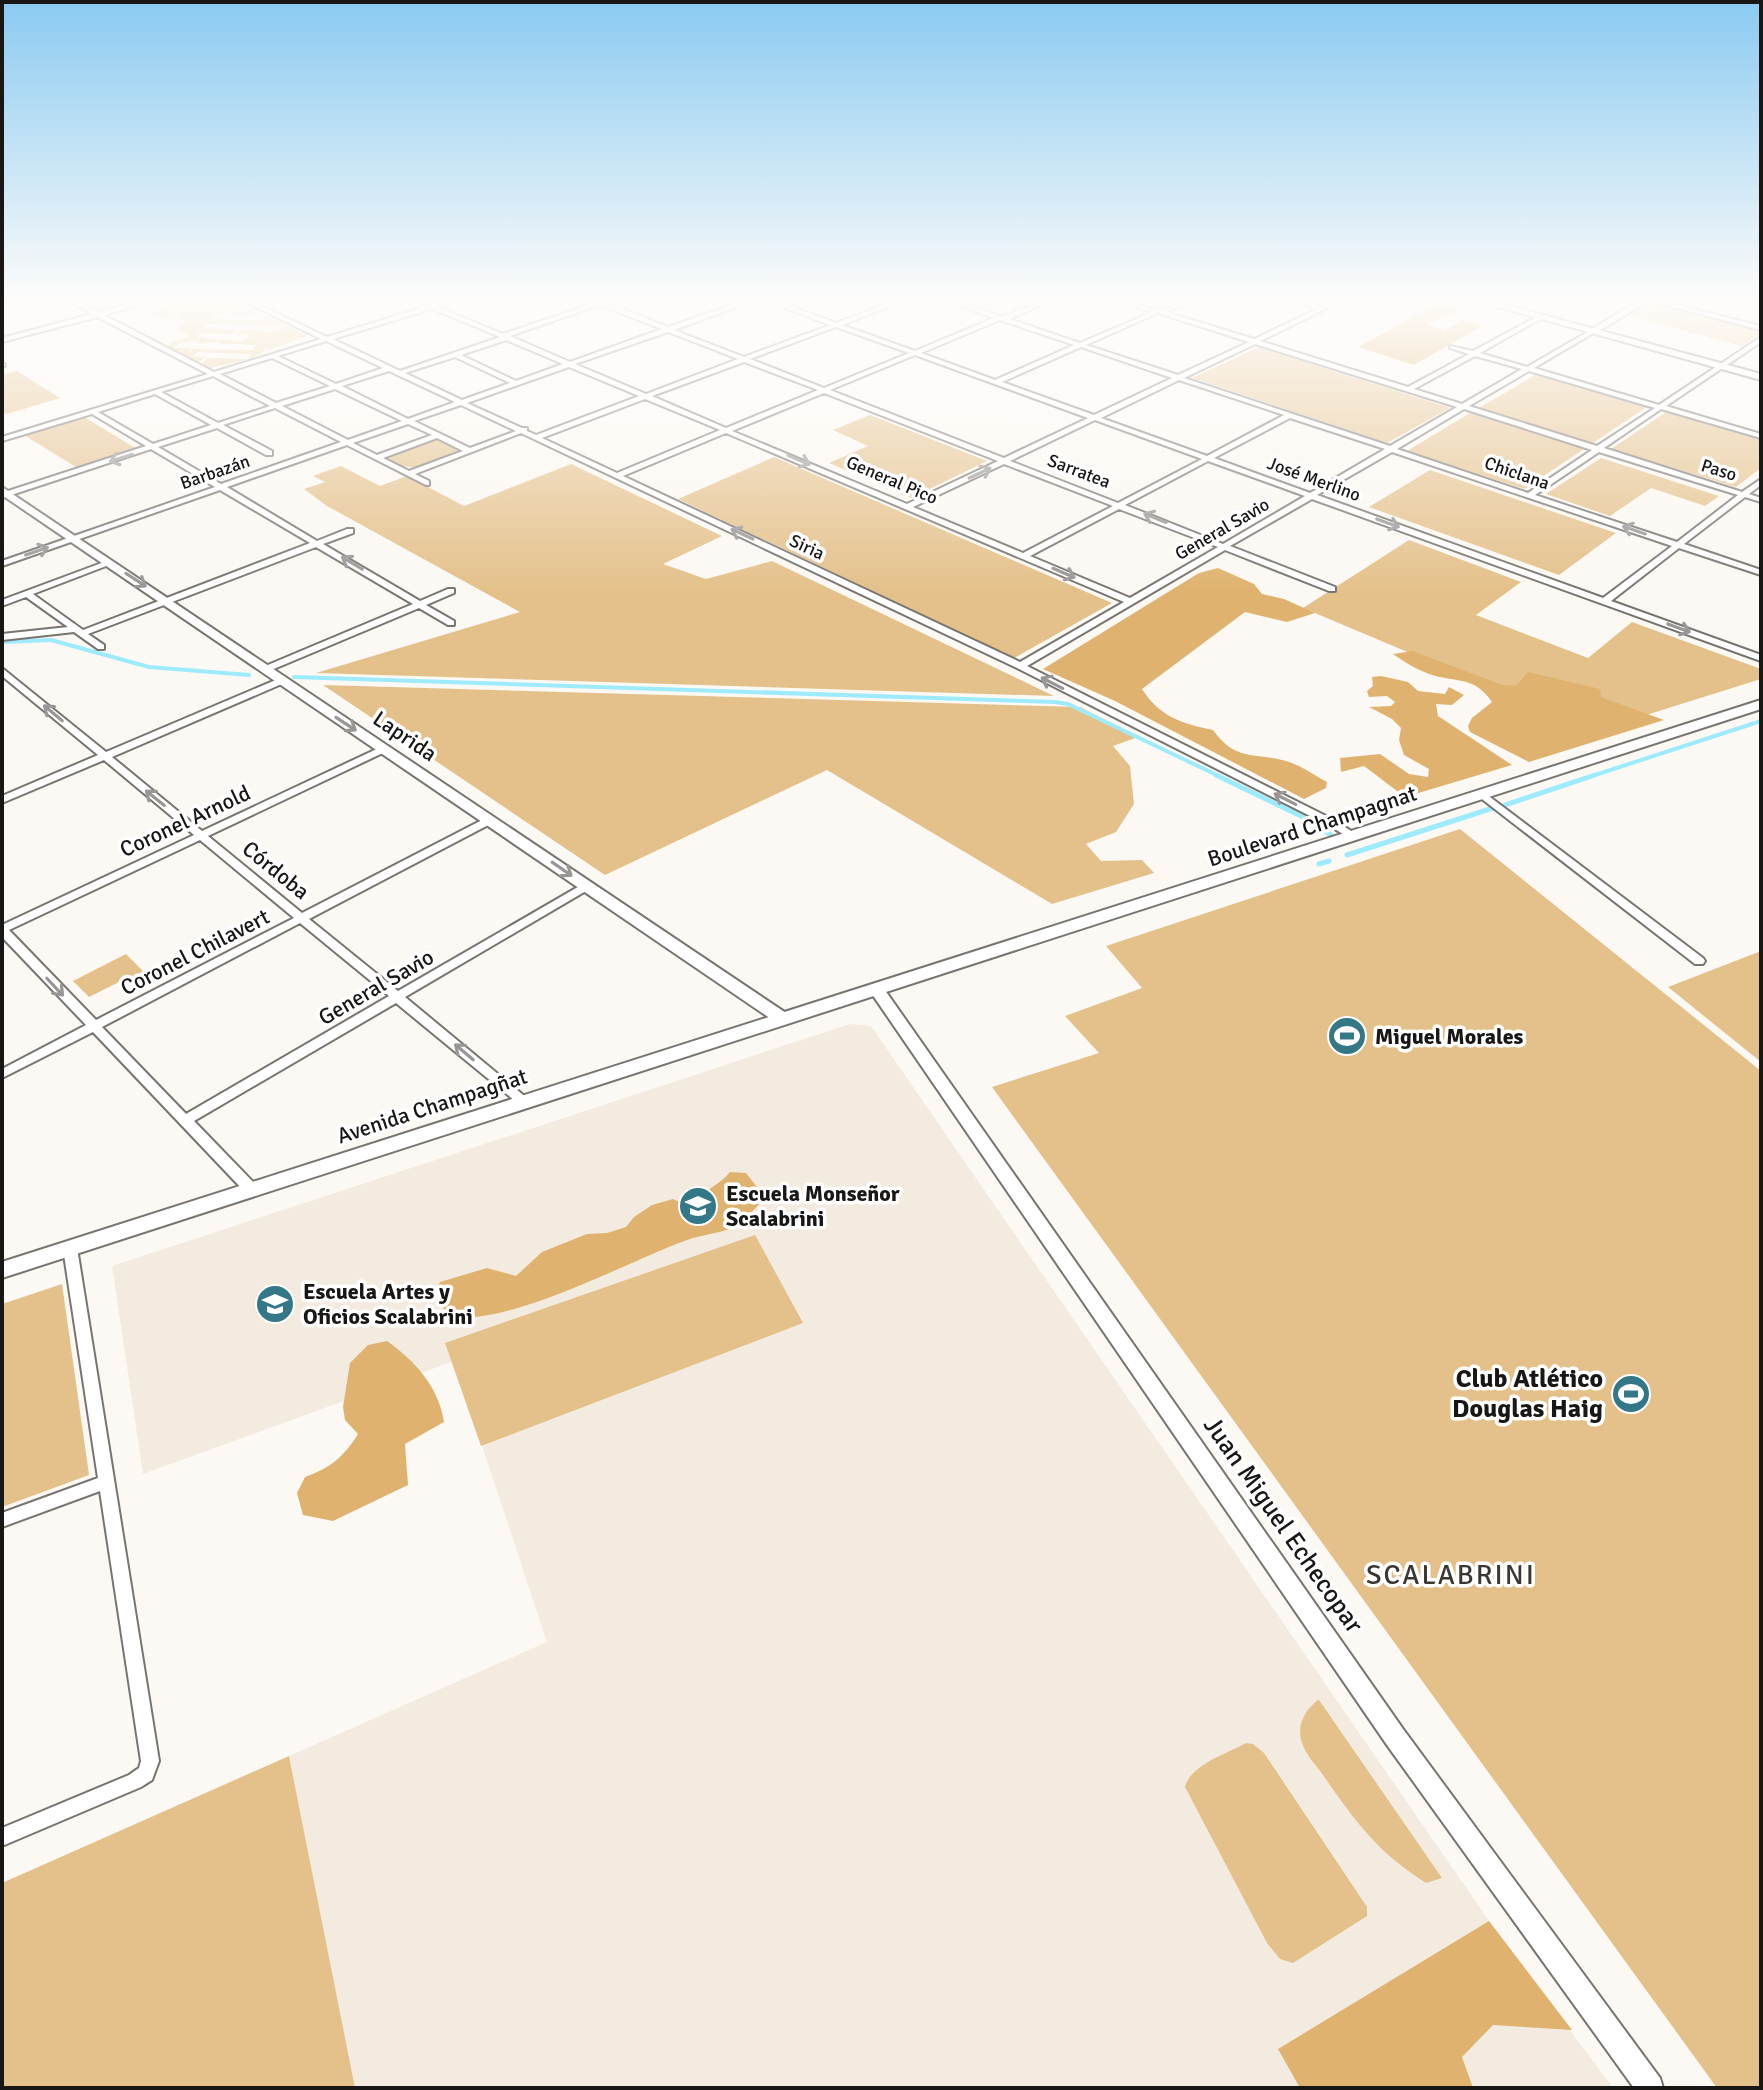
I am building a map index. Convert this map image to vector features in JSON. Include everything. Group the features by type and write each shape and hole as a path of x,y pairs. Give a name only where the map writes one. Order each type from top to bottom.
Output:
{"main road":[{"name":"Boulevard Champagnat","path":"877,990 1761,704"},
{"name":"Avenida Champagñat","path":"2,1270 877,990"}],"street":[{"path":"2,439 141,397"},
{"path":"165,397 269,453"},
{"path":"254,397 426,483"},
{"path":"4,493 306,397"},
{"path":"360,397 470,451"},
{"name":"Siria","path":"454,397 1020,666 1332,823 1353,837"},
{"name":"Barbazán","path":"2,564 477,397"},
{"path":"537,437 644,397"},
{"name":"General Pico","path":"646,397 1132,602"},
{"path":"618,475 808,397"},
{"name":"Sarratea","path":"845,397 1332,589"},
{"name":"José Merlino","path":"1041,397 1761,658"},
{"path":"909,506 1141,397"},
{"name":"Chiclana","path":"1235,397 1761,573"},
{"name":"Paso","path":"1429,397 1761,500"},
{"name":"General Savio","path":"1020,666 1485,397"},
{"path":"1625,397 1761,436"},
{"path":"1530,495 1676,397"},
{"path":"92,411 451,623"},
{"path":"1024,556 1290,415"},
{"path":"408,474 524,430"},
{"path":"376,458 439,435"},
{"path":"1605,601 1761,481"},
{"name":"Laprida","path":"4,493 783,1019"},
{"path":"2,637 79,631 350,531"},
{"path":"2,603 110,563"},
{"path":"266,669 451,591"},
{"path":"27,594 101,647"},
{"name":"Córdoba","path":"2,671 524,1102"},
{"path":"2,800 281,681"},
{"name":"Coronel Arnold","path":"2,930 384,749"},
{"path":"1482,794 1699,961"},
{"name":"Coronel Chilavert","path":"2,1074 490,820"},
{"name":"General Savio","path":"184,1121 587,886"},
{"path":"2,930 251,1189"},
{"name":"Juan Miguel Echecopar","path":"877,990 1395,1737 1650,2088"},
{"path":"2,1837 135,1781 146,1774 150,1761 70,1248"},
{"path":"2,1520 106,1482"}],"shaded area":[{"path":"2,397 60,398 7,414 2,411"},
{"path":"1248,397 1414,397 1450,408 1387,443"},
{"path":"1499,397 1615,397 1648,406 1593,443 1479,408"},
{"path":"1666,412 1761,440 1761,468 1736,487 1611,449"},
{"path":"1470,413 1584,449 1524,489 1407,451"},
{"path":"870,415 987,461 911,498 829,463 868,446 833,430"},
{"path":"84,417 137,449 79,469 24,435"},
{"path":"433,440 441,440 458,451 423,466 406,466 387,459"},
{"path":"774,457 1112,603 1014,658 678,499"},
{"path":"1601,458 1719,496 1705,506 1651,488 1610,516 1546,494"},
{"path":"571,464 722,536 663,564 706,579 772,561 1054,696 316,673 520,612 327,506 304,489 325,482 313,476 341,466 380,486 407,476 464,506"},
{"path":"1430,470 1616,533 1559,575 1369,507"},
{"path":"1409,540 1521,582 1476,615 1588,658 1632,622 1761,669 1761,679 1643,716 1512,696 1303,608"},
{"path":"1218,568 1254,584 1262,594 1284,599 1315,613 1287,622 1245,612 1142,689 1164,712 1181,722 1213,730 1230,747 1246,754 1291,763 1327,782 1326,788 1304,799 1115,701 1043,669 1199,573"},
{"path":"1413,651 1502,685 1516,686 1528,672 1600,689 1601,697 1664,720 1529,762 1470,732 1468,726 1472,718 1492,702 1485,693 1464,681 1429,674 1393,654"},
{"path":"1372,677 1408,682 1418,691 1445,694 1449,687 1464,695 1452,705 1436,704 1438,716 1512,765 1405,797 1364,766 1341,772 1340,758 1380,754 1409,774 1428,777 1429,769 1404,755 1399,740 1401,728 1392,719 1369,707 1391,706 1395,702 1387,696 1369,697 1367,691 1373,686"},
{"path":"323,685 1080,707 1138,737 1113,746 1130,766 1134,804 1116,832 1086,844 1101,861 1142,860 1154,873 1052,904 827,770 605,875"},
{"name":"Club Atlético Douglas Haig","path":"1460,829 1761,1071 1761,2088 1717,2088 992,1087 1099,1053 1065,1016 1142,988 1106,946"},
{"path":"1761,951 1761,1062 1668,987"},
{"path":"126,954 150,978 139,984 131,976 89,997 73,981"},
{"path":"850,1024 871,1026 1489,1921 1613,2088 355,2088 289,1756 547,1642 454,1361 143,1474 112,1266"},
{"path":"730,1172 746,1173 764,1196 749,1215 729,1229 687,1240 534,1303 472,1317 447,1316 436,1291 440,1282 487,1268 516,1276 542,1252 587,1234 607,1233 626,1227 634,1217 652,1205 673,1199 684,1204 695,1202"},
{"path":"755,1235 803,1323 481,1446 445,1343"},
{"path":"62,1284 89,1475 2,1507 2,1304"},
{"path":"387,1341 424,1376 437,1397 444,1422 405,1444 408,1485 333,1521 303,1515 297,1493 305,1477 336,1461 358,1434 345,1420 343,1407 350,1363 368,1345"},
{"path":"1318,1700 1442,1878 1426,1883 1394,1860 1357,1821 1308,1755 1300,1736 1301,1724 1309,1708"},
{"path":"1246,1743 1253,1744 1264,1753 1367,1907 1367,1916 1293,1963 1280,1959 1267,1943 1185,1787 1194,1772 1202,1766"},
{"path":"289,1756 355,2088 2,2088 2,1883"},
{"path":"1489,1921 1572,2030 1493,2025 1462,2057 1473,2088 1300,2088 1278,2049"}],"waterway":[{"path":"2,642 51,640 149,667 249,675"},
{"path":"294,677 1055,702 1068,704 1221,777"},
{"path":"1589,777 1761,721"},
{"path":"1216,775 1303,817 1331,835"},
{"path":"1589,777 1595,775"},
{"path":"1505,805 1589,777"},
{"path":"1347,855 1493,808"},
{"path":"1319,864 1329,861"}],"place":[{"name":"Miguel Morales","path":"1347,1036"},
{"name":"Escuela Monseñor Scalabrini","path":"698,1206"},
{"name":"Escuela Artes y Oficios Scalabrini","path":"275,1304"},
{"name":"Club Atlético Douglas Haig","path":"1631,1394"}],"district":[{"name":"SCALABRINI","path":"1451,1575"}]}
